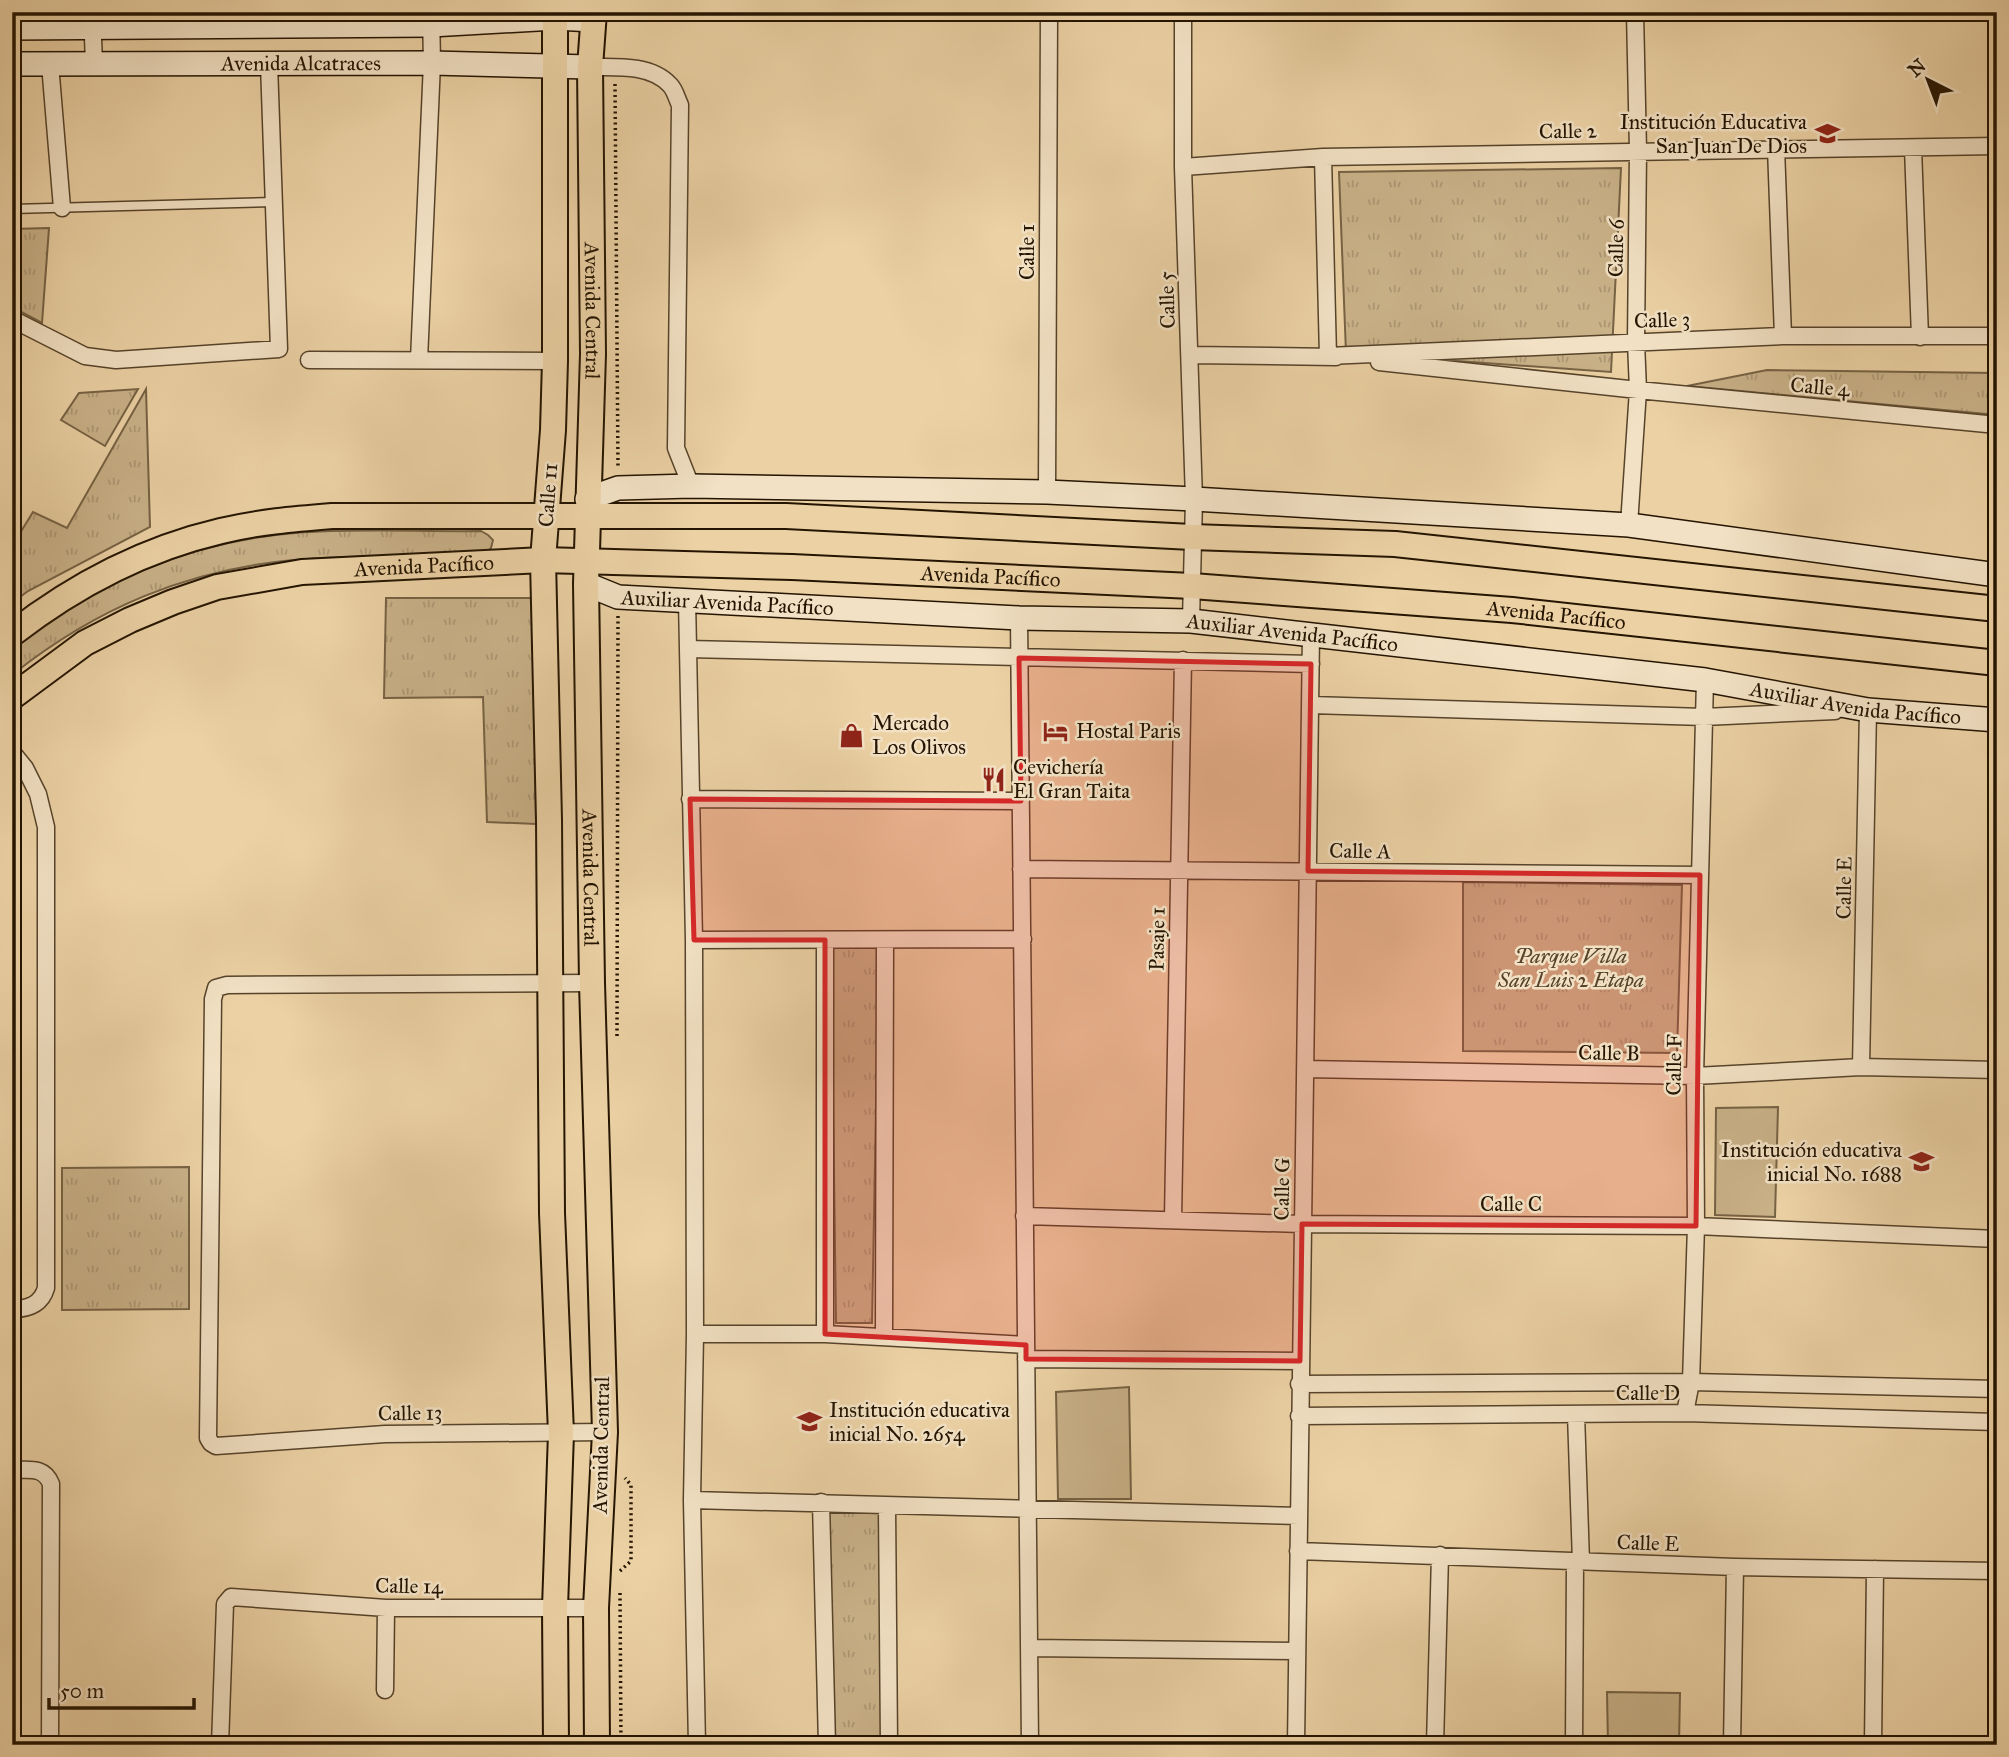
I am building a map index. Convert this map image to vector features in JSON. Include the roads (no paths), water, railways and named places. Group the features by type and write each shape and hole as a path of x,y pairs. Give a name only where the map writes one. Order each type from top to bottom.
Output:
{"main road":[{"name":"Avenida Central","path":"553,430 555,15"},
{"path":"12,28 93,20 431,19 597,15"},
{"name":"Avenida Central","path":"597,15 590,67 593,354 586,572 592,983 604,1432 596,1608 597,1745"},
{"name":"Avenida Alcatraces","path":"12,64 432,63 590,67"},
{"name":"Calle 11","path":"543,560 553,430"},
{"path":"587,508 618,488 691,486 1047,492 1629,526 1997,575"},
{"path":"12,634 73,591 124,564 176,543 223,530 332,516 547,516 587,508 1395,544 1997,609"},
{"name":"Avenida Central","path":"543,560 551,983 552,1213 561,1433 555,1608 556,1745"},
{"name":"Avenida Pacífico","path":"12,697 85,643 130,620 217,587 302,572 543,560 586,572 806,567 1192,586 1512,610 1997,663"},
{"name":"Auxiliar Avenida Pacífico","path":"586,572 618,597 1019,618 1191,621 1705,680 1868,710 1997,720"}],"street":[{"name":"Calle 1","path":"1047,492 1049,12"},
{"name":"Calle 5","path":"1183,12 1183,167 1194,499 1192,586"},
{"name":"Calle 6","path":"1629,526 1638,390 1635,12"},
{"path":"419,360 432,63 431,19"},
{"path":"93,20 94,64"},
{"path":"50,64 62,208"},
{"path":"12,319 85,356 116,360 279,349 268,64"},
{"path":"590,67 629,68 656,74 672,86 680,105 676,447 691,486"},
{"name":"Calle 2","path":"1183,167 1323,157 1997,146"},
{"path":"1776,148 1783,336"},
{"path":"1913,148 1920,337"},
{"path":"1323,157 1328,356"},
{"name":"Calle 3","path":"1190,355 1328,356 1783,336 1997,336"},
{"name":"Calle 3","path":"1328,356 1638,390"},
{"path":"309,360 555,361"},
{"name":"Calle 4","path":"1638,390 1997,425"},
{"path":"1191,621 1192,586"},
{"path":"687,600 694,940 695,1334 692,1500 697,1745"},
{"path":"1019,618 1030,1745"},
{"name":"Calle G","path":"1296,1745 1311,634"},
{"path":"688,649 1311,664"},
{"name":"Pasaje 1","path":"1173,1219 1183,660"},
{"name":"Calle F","path":"1685,1413 1691,1382 1696,1226 1695,1076 1705,680"},
{"path":"1311,705 1704,717 1868,710"},
{"name":"Calle E","path":"1861,1067 1868,710"},
{"path":"12,752 25,768 38,794 46,827 46,1288 37,1303 12,1309"},
{"path":"690,799 1021,801"},
{"name":"Calle A","path":"1021,869 1700,875"},
{"path":"694,940 1023,939"},
{"path":"825,940 825,1334"},
{"path":"884,1337 885,940"},
{"path":"551,983 592,983"},
{"name":"Calle 13","path":"551,983 227,985 216,988 213,999 208,1438 216,1446 385,1434 604,1432"},
{"name":"Calle B","path":"1305,1069 1695,1076 1861,1067 1997,1070"},
{"name":"Calle C","path":"1024,1216 1302,1224 1696,1226 1997,1239"},
{"path":"695,1334 825,1334 884,1337 1026,1352 1300,1361"},
{"name":"Calle D","path":"1299,1384 1691,1382 1997,1389"},
{"name":"Calle D","path":"1299,1416 1685,1413 1997,1422"},
{"path":"1574,1745 1578,1562 1576,1414"},
{"path":"12,1471 40,1470 51,1484 50,1745"},
{"path":"692,1500 1299,1516"},
{"path":"821,1502 827,1745"},
{"path":"887,1506 889,1745"},
{"name":"Calle E","path":"1298,1551 1735,1567 1997,1571"},
{"path":"1435,1745 1440,1555"},
{"path":"1732,1745 1735,1567"},
{"path":"1873,1745 1875,1569"},
{"name":"Calle 14","path":"220,1745 225,1604 231,1597 386,1608 596,1608"},
{"path":"386,1608 386,1690"},
{"path":"1029,1648 1297,1651"}],"lane":[{"path":"12,209 275,202"}],"place":[{"name":"Institución Educativa San Juan De Dios","path":"1827,134"},
{"name":"Hostal Paris","path":"1056,731"},
{"name":"Mercado Los Olivos","path":"852,735"},
{"name":"Cevichería El Gran Taita","path":"993,779"},
{"name":"Institución educativa inicial No. 1688","path":"1922,1162"},
{"name":"Institución educativa inicial No. 2654","path":"809,1422"}],"park label":[{"name":"Parque Villa San Luis 2 Etapa","path":"1571,968"}]}
